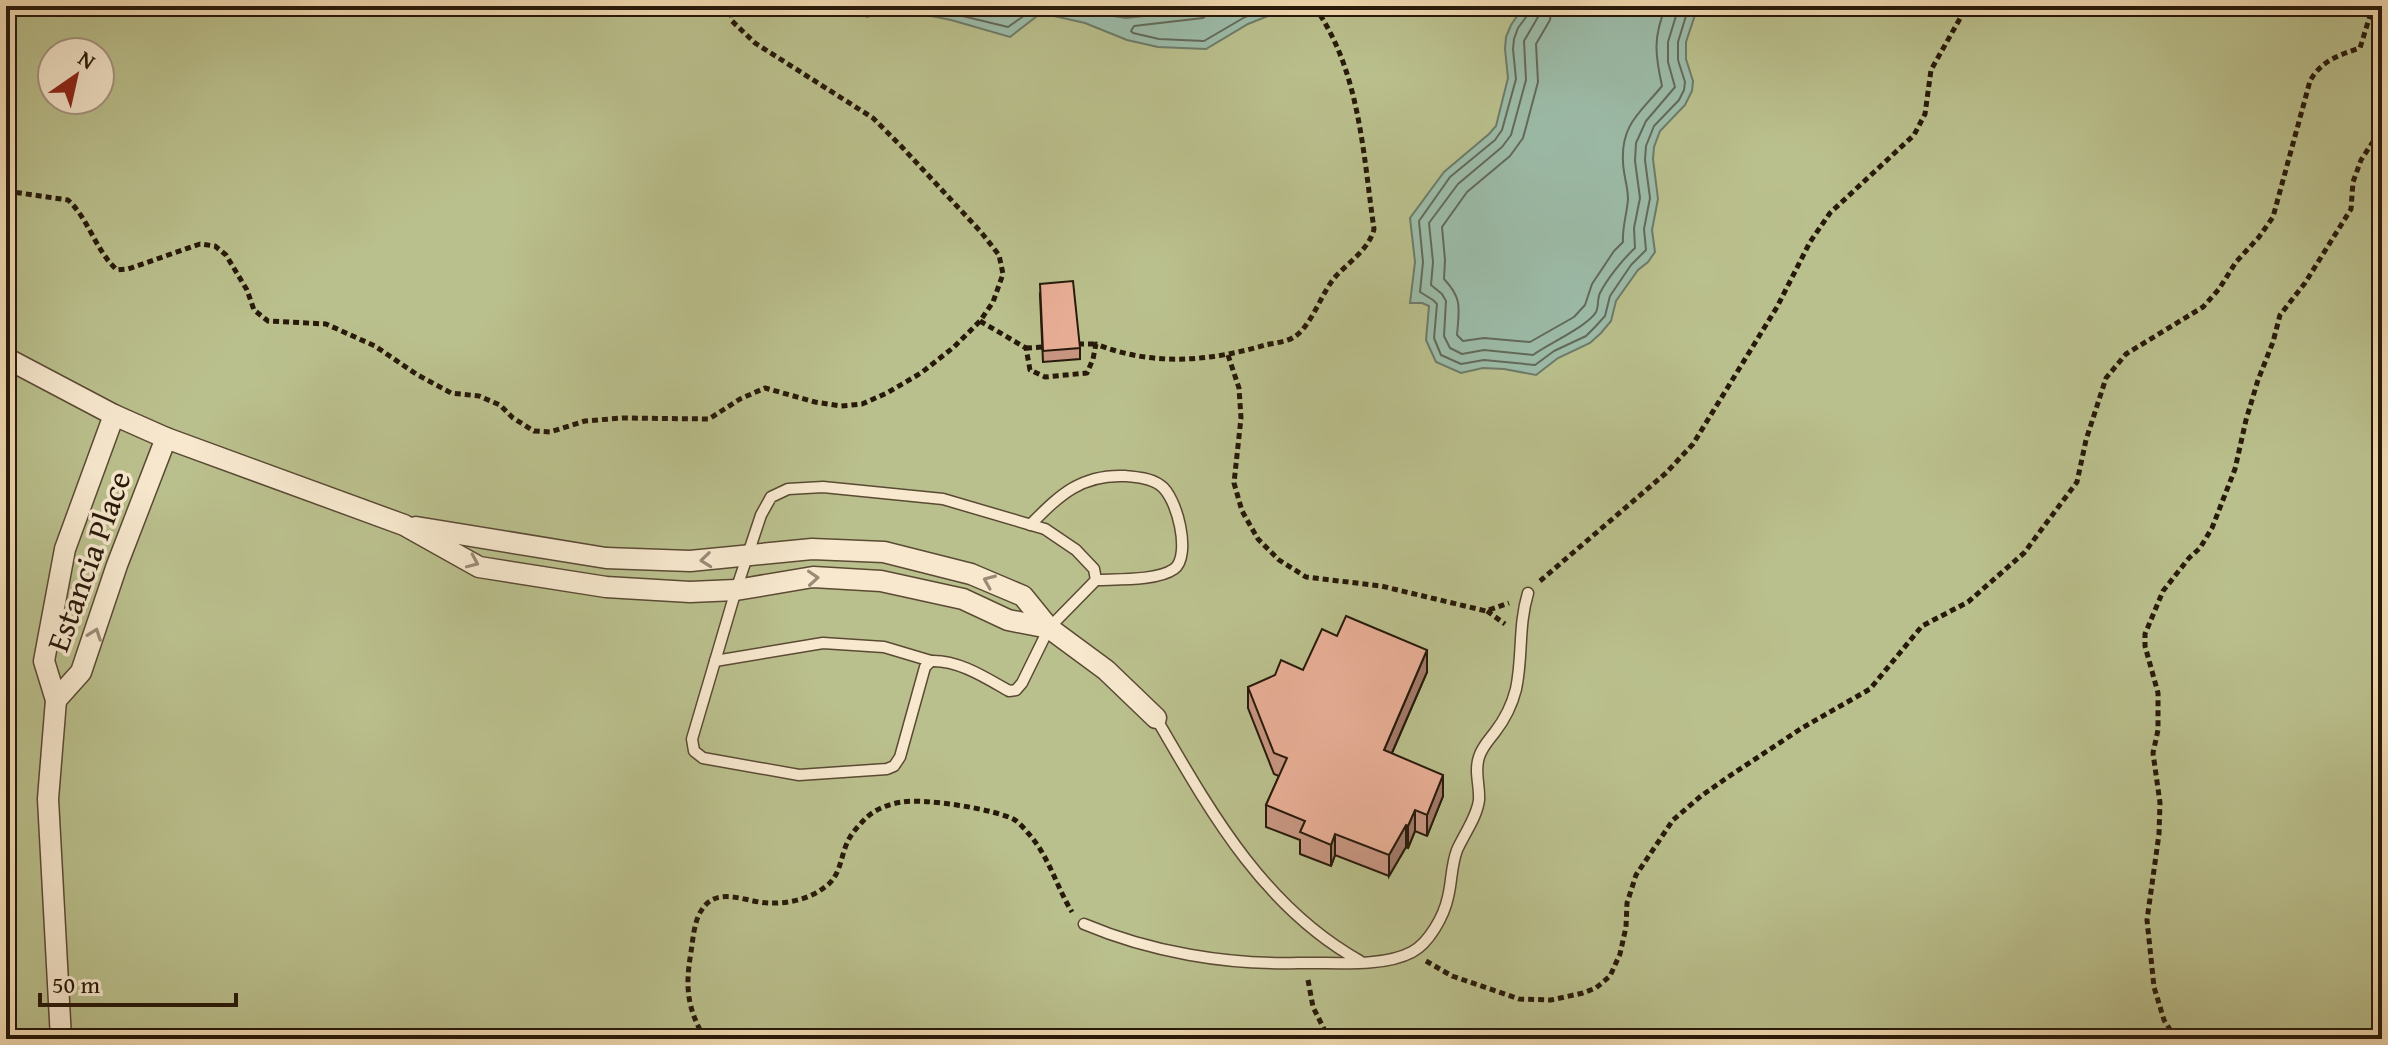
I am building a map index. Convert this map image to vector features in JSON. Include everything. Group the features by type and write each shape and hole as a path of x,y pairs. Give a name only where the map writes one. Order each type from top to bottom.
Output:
{"street":[{"path":"6,358 114,415 166,438 404,525 479,567 606,587 690,592 736,590 813,577 881,581 963,599 1008,620 1049,628"},
{"name":"Estancia Place","path":"61,1039 48,799 56,700 44,661 62,560 114,415"},
{"name":"Estancia Place","path":"56,700 81,672 117,565 166,438"},
{"path":"404,525 606,558 690,561 812,549 884,552 971,574 1023,596 1049,628 1106,670 1156,718"}],"lane":[{"path":"715,661 823,643 884,647 974,671 1009,691 1016,690 1049,628 1096,580 1161,575 1179,565 1183,556 1183,542 1171,497 1161,485 1139,477 1112,476 1086,480 1060,495 1030,525"},
{"path":"931,661 925,667 900,757 894,766 887,769 799,775 703,758 694,751 692,739 761,515 771,497 788,489 823,487 943,499 1045,529 1076,550 1094,569 1096,580"},
{"path":"1084,924 1139,944 1271,964 1380,961 1411,952 1425,940 1441,917 1448,897 1451,870 1479,800 1478,759 1512,705 1520,666 1521,622 1528,593"},
{"path":"1156,718 1214,817 1243,858 1271,891 1308,925 1338,949 1361,962"}],"path":[{"path":"6,191 68,200 75,206 99,249 117,270 200,244 215,246 226,255 247,290 254,310 268,321 326,324 375,346 451,393 479,396 500,405 513,418 534,431 550,432 585,421 622,418 709,419 740,399 765,388 815,402 841,406 862,404 921,373 980,321 993,302 1003,274 999,255 873,118 755,43 732,21 730,6"},
{"path":"1078,344 1096,344 1122,354 1172,360 1228,355 1295,337 1316,311 1335,277 1372,238 1374,229 1365,152 1355,103 1331,37 1314,6"},
{"path":"1228,355 1239,388 1241,418 1234,483 1242,511 1258,539 1279,560 1306,577 1381,586 1486,611 1500,607 1528,593 1666,473 1693,444 1777,307 1810,242 1830,213 1914,135 1925,114 1931,70 1967,6"},
{"path":"1411,952 1452,976 1519,999 1551,1000 1583,993 1596,988 1610,976 1620,954 1627,903 1636,875 1673,820 1731,775 1802,728 1870,689 1922,626 1968,602 2024,553 2077,482 2086,440 2106,378 2126,354 2203,307 2273,217 2310,81 2317,69 2337,55 2360,48 2373,6"},
{"path":"2176,1039 2164,1020 2154,987 2147,920 2159,834 2160,803 2153,753 2158,730 2158,693 2145,646 2145,634 2163,591 2200,548 2212,528 2235,469 2246,420 2280,315 2305,283 2351,209 2353,182 2361,160 2382,128"},
{"path":"980,321 1026,348 1043,347"},
{"path":"1026,348 1030,370 1045,377 1087,373 1096,344"},
{"path":"705,1039 687,998 688,970 700,911 710,900 722,896 785,903 812,895 827,886 838,872 848,840 865,818 881,808 903,802 968,806 1015,820 1029,833 1047,861 1061,895 1084,924"},
{"path":"1306,963 1313,1007 1329,1039"}],"green space":[{"path":"6,6 2382,6 2382,1039 6,1039"}],"water":[{"path":"848,6 1086,6 1089,12 1126,18 1232,6 1293,6 1248,24 1206,49 1158,47 1127,40 1085,23 1041,13 1010,37 951,20 892,8 867,17"},
{"path":"1524,6 1700,6 1686,42 1692,91 1685,105 1660,131 1654,147 1658,199 1652,230 1655,252 1616,301 1611,321 1590,343 1558,358 1536,375 1483,368 1461,373 1436,362 1426,340 1429,306 1410,303 1415,262 1410,218 1444,172 1496,126 1508,78 1506,37"}],"building":[{"path":"1073,281 1080,348 1043,351 1040,284"},
{"path":"1346,616 1427,650 1384,750 1443,775 1427,815 1415,810 1389,855 1335,834 1331,845 1300,832 1305,821 1266,805 1287,758 1274,753 1248,687 1275,675 1281,660 1303,670 1322,629 1337,636"}]}
